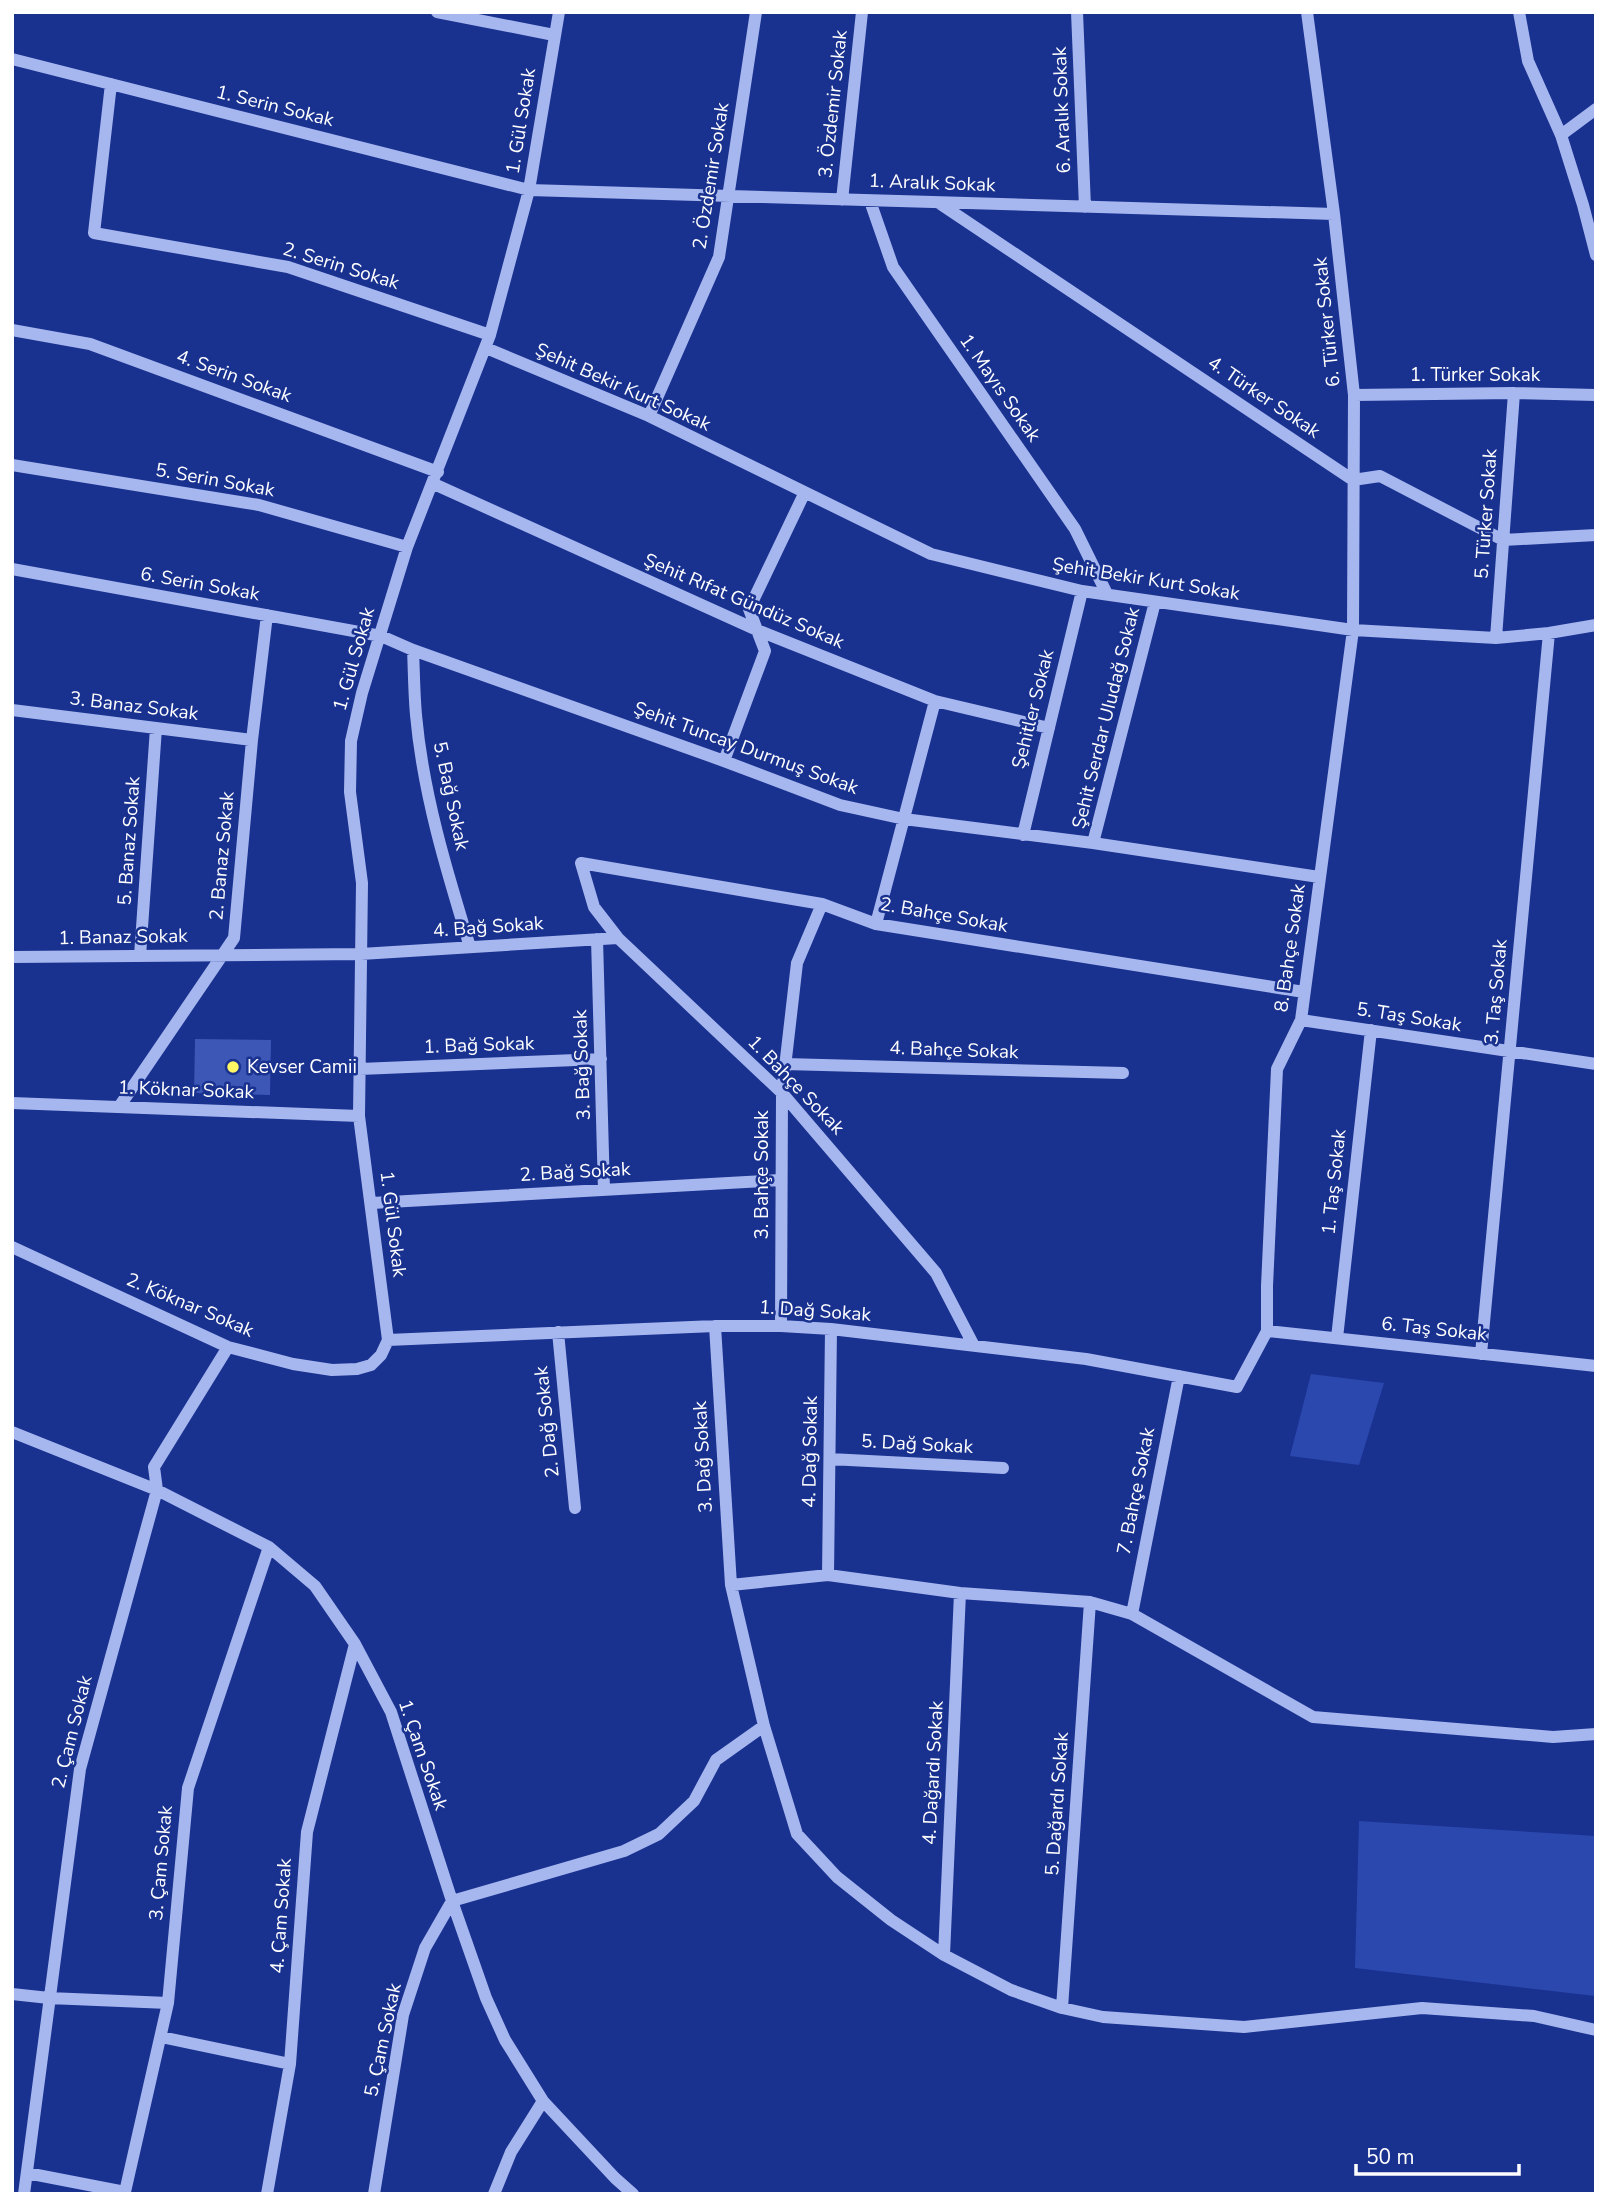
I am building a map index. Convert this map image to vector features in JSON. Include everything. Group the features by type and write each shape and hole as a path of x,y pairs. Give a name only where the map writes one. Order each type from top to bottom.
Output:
{"street":[{"path":"436,12 554,35"},
{"name":"1. Gül Sokak","path":"388,1340 359,1116 362,883 350,792 351,741 362,693 407,547 488,341 529,190 559,12"},
{"name":"2. Özdemir Sokak","path":"649,416 719,257 756,12"},
{"name":"3. Özdemir Sokak","path":"842,200 862,12"},
{"name":"6. Aralık Sokak","path":"1077,12 1085,207"},
{"name":"6. Türker Sokak","path":"1307,12 1334,214 1354,395 1353,630"},
{"path":"1519,12 1528,61 1561,135 1596,255"},
{"name":"1. Serin Sokak","path":"12,59 529,190"},
{"name":"2. Serin Sokak","path":"111,84 94,233 288,267 488,341"},
{"path":"1561,135 1596,110"},
{"name":"1. Aralık Sokak","path":"529,190 1334,214"},
{"name":"1. Mayıs Sokak","path":"870,201 892,267 1075,529 1107,594"},
{"name":"4. Türker Sokak","path":"939,203 1353,480"},
{"name":"4. Serin Sokak","path":"12,330 90,344 436,478"},
{"name":"Şehit Bekir Kurt Sokak","path":"488,341 649,416 931,554 1082,591 1353,630 1496,638 1596,625"},
{"name":"5. Türker Sokak","path":"1496,638 1514,393"},
{"name":"1. Türker Sokak","path":"1354,395 1596,395"},
{"name":"5. Serin Sokak","path":"12,465 259,505 407,547"},
{"path":"1353,480 1380,476 1503,540 1596,535"},
{"name":"Şehit Rıfat Gündüz Sokak","path":"436,478 757,630 935,701 1048,728"},
{"path":"724,761 765,651 749,609 804,494"},
{"name":"6. Serin Sokak","path":"12,569 381,636"},
{"name":"Şehitler Sokak","path":"1023,835 1082,591"},
{"name":"Şehit Serdar UIudağ Sokak","path":"1093,843 1155,602"},
{"name":"2. Banaz Sokak","path":"120,1107 234,938 251,740 267,615"},
{"name":"8. Bahçe Sokak","path":"1237,1387 1267,1331 1277,1069 1301,1020 1353,630"},
{"name":"3. Taş Sokak","path":"1481,1354 1549,633"},
{"name":"Şehit Tuncay Durmuş Sokak","path":"381,636 840,806 904,819 1093,843 1320,877"},
{"name":"5. Bağ Sokak","path":"413,650 416,717 427,785 448,874 470,947"},
{"path":"876,924 935,701"},
{"name":"3. Banaz Sokak","path":"12,710 251,740"},
{"name":"5. Banaz Sokak","path":"141,956 156,728"},
{"name":"2. Bahçe Sokak","path":"581,863 822,904 876,924 1304,992"},
{"name":"1. Bahçe Sokak","path":"581,863 594,906 618,938 782,1093 936,1273 973,1344"},
{"name":"3. Bahçe Sokak","path":"781,1326 782,1093 797,963 822,904"},
{"name":"4. Bağ Sokak","path":"361,954 618,938"},
{"name":"3. Bağ Sokak","path":"597,939 604,1190"},
{"name":"1. Banaz Sokak","path":"12,957 361,954"},
{"name":"5. Taş Sokak","path":"1301,1020 1596,1064"},
{"name":"1. Taş Sokak","path":"1336,1338 1371,1030"},
{"name":"1. Bağ Sokak","path":"360,1069 601,1059"},
{"name":"4. Bahçe Sokak","path":"785,1064 1123,1073"},
{"name":"1. Köknar Sokak","path":"12,1103 359,1116"},
{"name":"2. Bağ Sokak","path":"372,1203 780,1180"},
{"name":"2. Köknar Sokak","path":"12,1247 228,1347 293,1364 332,1370 371,1365 381,1356 388,1340"},
{"name":"1. Dağ Sokak","path":"388,1340 715,1326 781,1326 973,1344 1086,1359 1237,1387"},
{"name":"3. Dağ Sokak","path":"715,1326 730,1585 764,1726 797,1835 848,1886 891,1920 944,1955 1011,1990 1062,2008 1103,2017 1244,2027 1422,2008 1534,2016 1596,2030"},
{"name":"4. Dağ Sokak","path":"828,1575 831,1329"},
{"name":"6. Taş Sokak","path":"1267,1331 1596,1366"},
{"name":"2. Dağ Sokak","path":"558,1332 575,1508"},
{"name":"2. Çam Sokak","path":"24,2194 79,1769 157,1490 154,1466 228,1347"},
{"name":"7. Bahçe Sokak","path":"1132,1614 1179,1376"},
{"name":"1. Çam Sokak","path":"12,1432 157,1490 269,1547 315,1586 355,1644 391,1712 452,1901 500,2030 543,2101 633,2194"},
{"name":"5. Dağ Sokak","path":"830,1459 1003,1468"},
{"name":"3. Çam Sokak","path":"27,2173 125,2192 168,2003 188,1788 269,1547"},
{"path":"730,1585 828,1575 960,1593 1090,1602 1132,1614 1313,1717 1553,1737 1596,1734"},
{"name":"4. Dağardı Sokak","path":"944,1955 960,1593"},
{"name":"5. Dağardı Sokak","path":"1062,2008 1090,1602"},
{"name":"4. Çam Sokak","path":"267,2194 290,2064 307,1832 355,1644"},
{"path":"452,1901 624,1851 659,1834 694,1801 716,1760 764,1726"},
{"name":"5. Çam Sokak","path":"374,2194 403,2015 425,1948 452,1901"},
{"path":"12,1994 168,2003"},
{"path":"161,2037 290,2064"},
{"path":"494,2194 511,2152 543,2101"}],"shaded area":[{"path":"1311,1374 1384,1383 1359,1465 1290,1456"},
{"path":"1359,1821 1596,1836 1595,1996 1355,1968"}],"building":[{"name":"Kevser Camii","path":"195,1039 271,1040 270,1095 194,1093"}],"place":[{"name":"Kevser Camii","path":"233,1067"}]}
